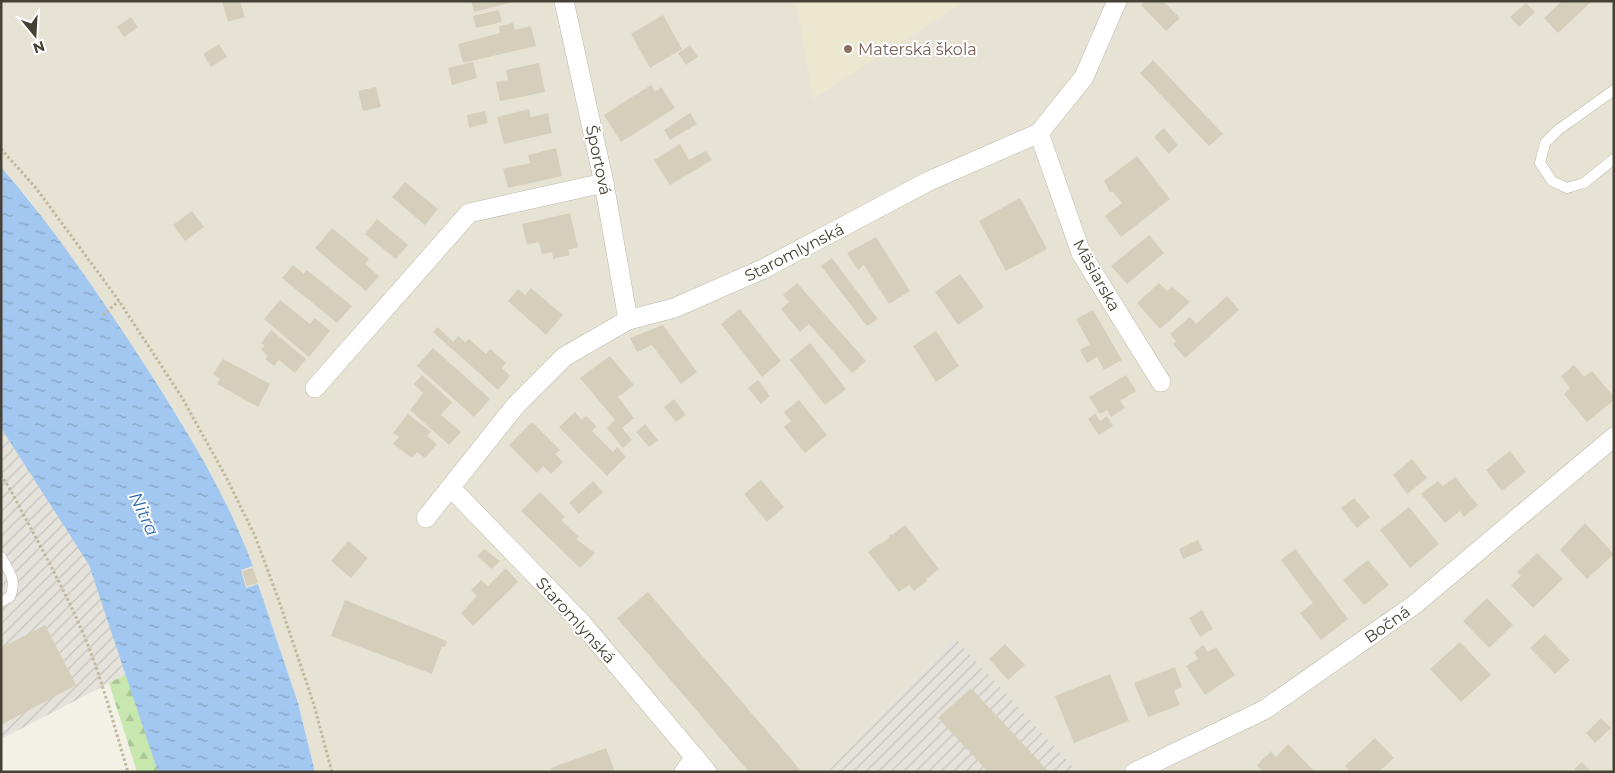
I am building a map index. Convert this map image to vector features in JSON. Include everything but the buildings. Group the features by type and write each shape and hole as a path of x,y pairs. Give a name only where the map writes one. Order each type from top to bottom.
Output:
{"street":[{"name":"Športová","path":"564,1 604,183 628,320"},
{"name":"Staromlynská","path":"426,518 516,405 564,357 628,320 674,308 763,270 927,182 1039,133 1084,77 1117,1"},
{"name":"Mäsiarska","path":"1039,133 1081,253 1161,382"},
{"path":"315,388 469,214 604,183"},
{"name":"Bočná","path":"1135,772 1264,710 1288,694 1414,605 1614,437"},
{"name":"Staromlynská","path":"451,488 581,622 689,764 707,772"}],"lane":[{"path":"1614,90 1545,143 1540,163 1552,181 1567,188 1584,184 1614,159"},
{"path":"1,557 14,580 14,588 10,598 1,602"}],"path":[{"path":"1,149 36,188 119,301 180,396 225,475 254,536 278,598 314,705 332,772"},
{"path":"103,315 119,301"},
{"path":"1,475 63,589 83,634 105,696 128,772"}],"shaded area":[{"path":"1,1 1614,1 1614,772 1078,772 954,638 827,772 315,772 298,703 258,584 246,588 240,570 253,566 241,535 181,421 29,199 1,167"},
{"name":"Materská škola","path":"796,1 965,1 813,99"},
{"path":"1,428 89,565 127,674 1,739"},
{"path":"954,637 1078,772 827,772"}],"green space":[{"path":"127,674 158,772 137,772 109,683"}],"water":[{"name":"Nitra","path":"1,167 53,232 102,301 167,399 214,481 253,566 241,570 246,588 258,584 298,703 315,772 158,772 89,565 1,428"}],"place":[{"name":"Materská škola","path":"848,49"}]}
